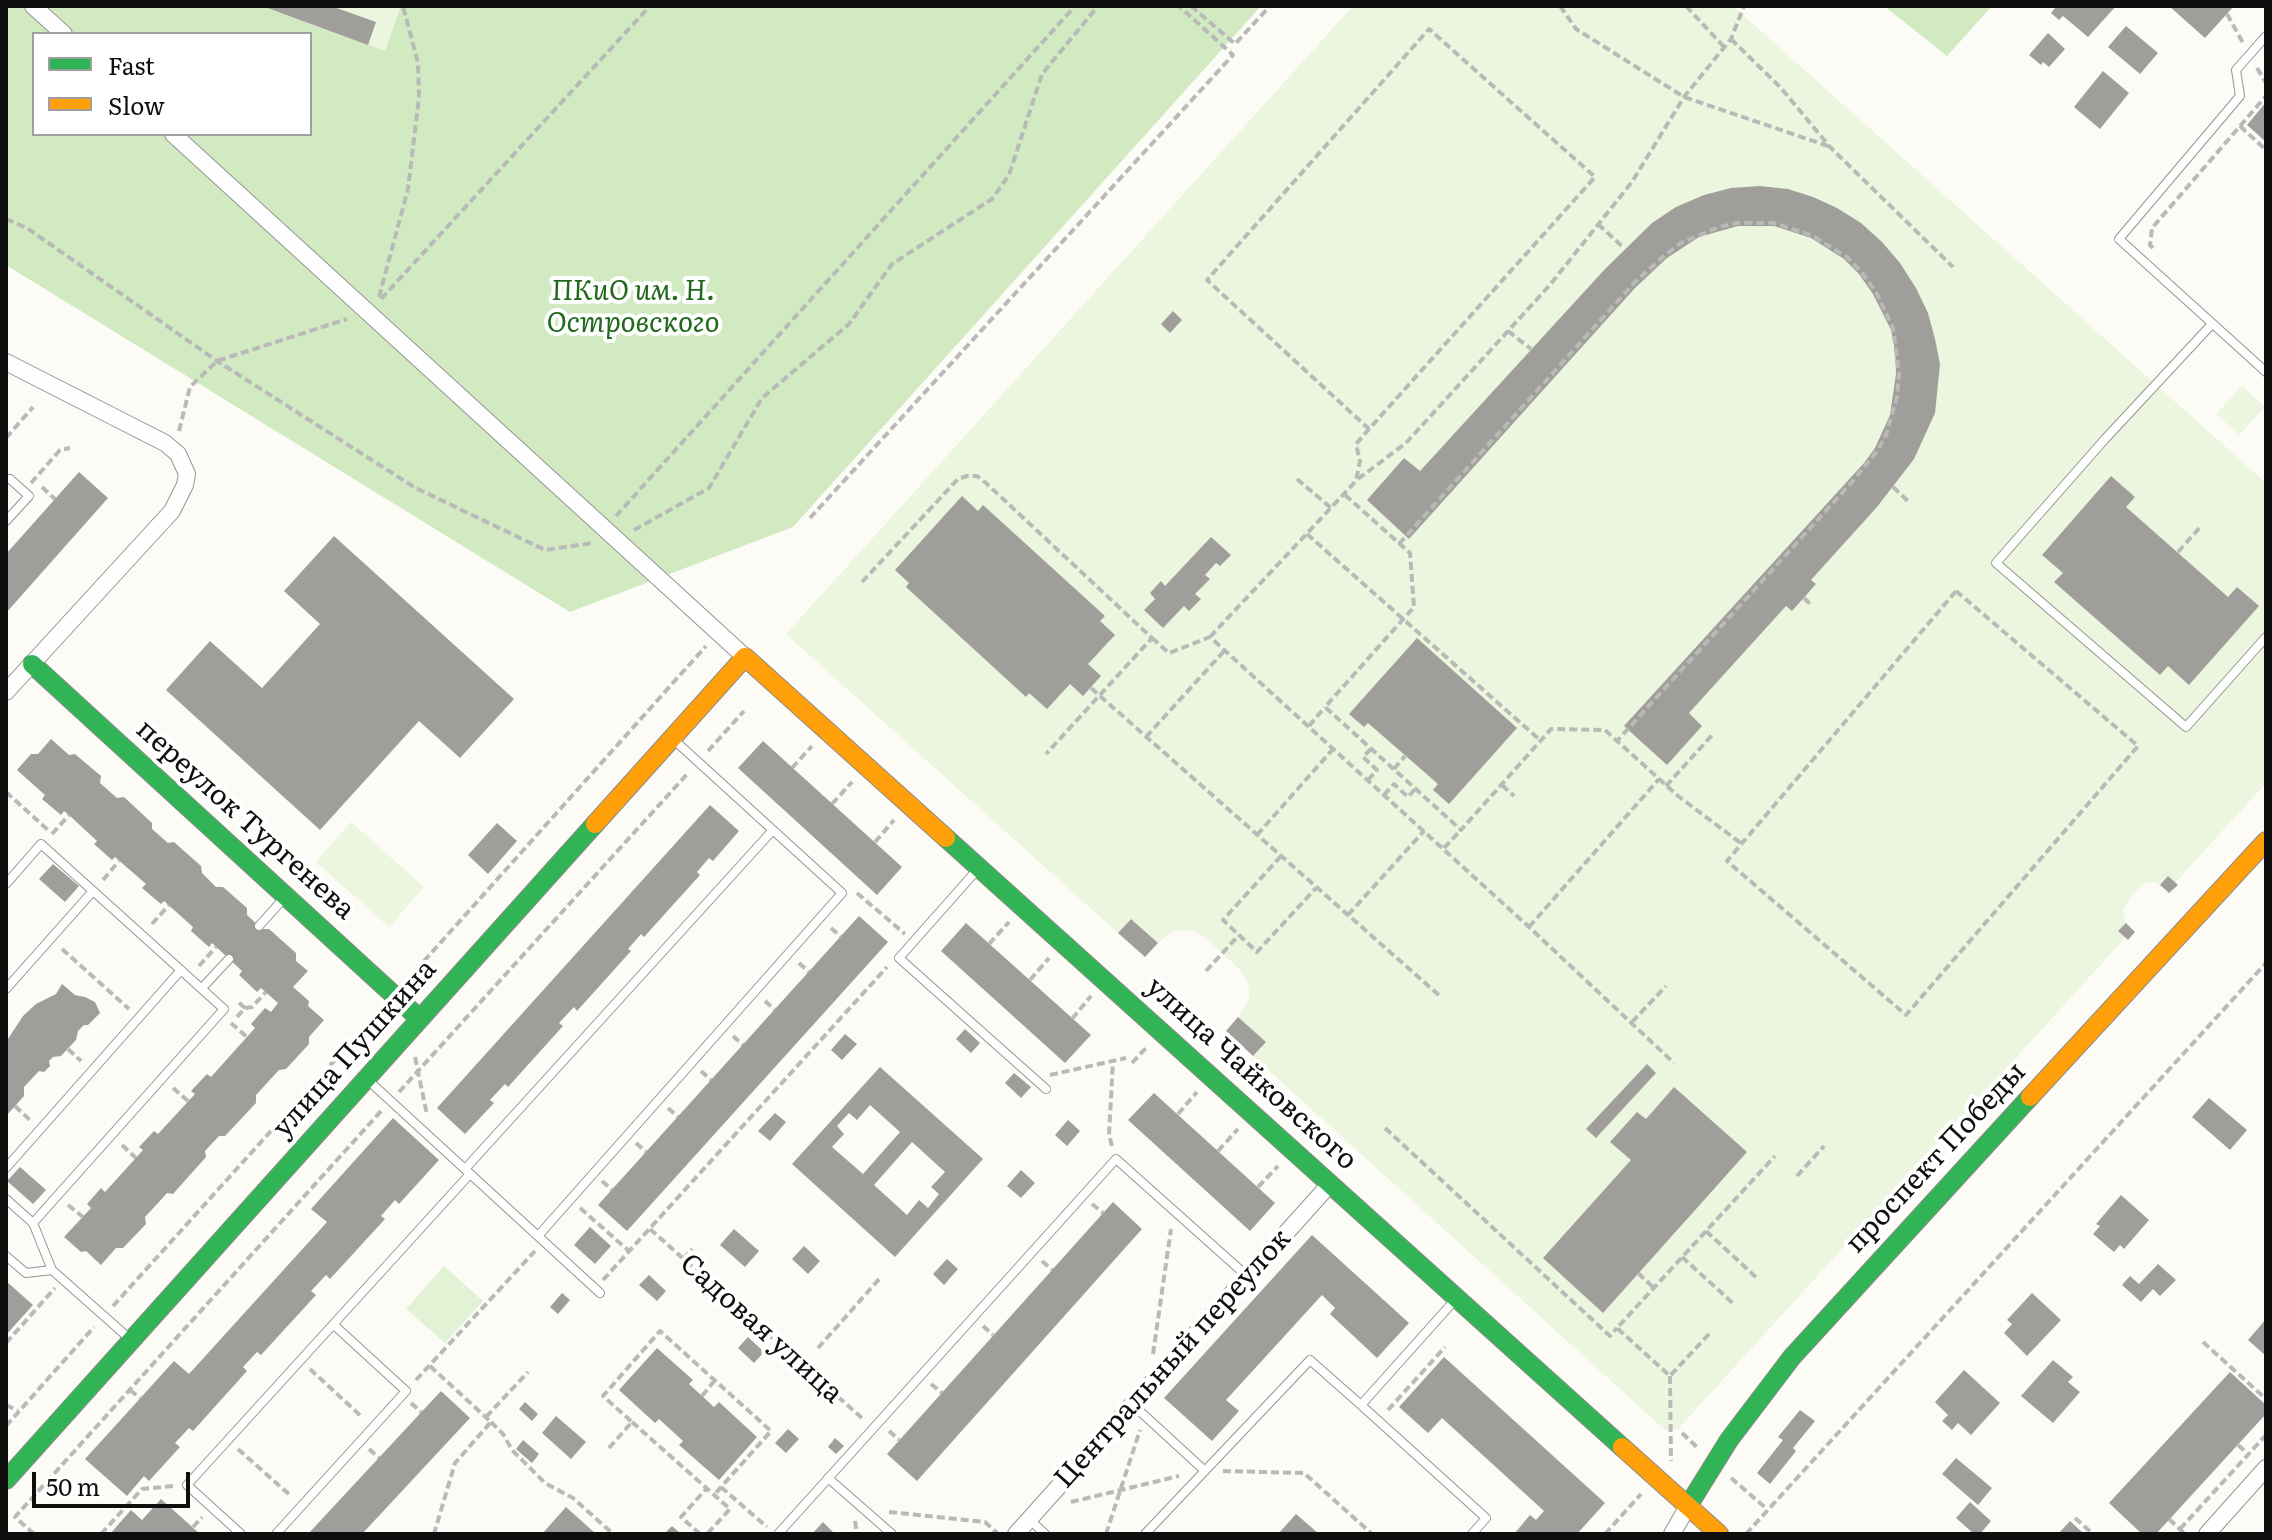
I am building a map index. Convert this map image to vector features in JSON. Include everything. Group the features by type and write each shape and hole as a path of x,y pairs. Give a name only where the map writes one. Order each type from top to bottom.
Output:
{"main road":[{"name":"улица Чайковского","path":"745,657 1719,1534"},
{"name":"улица Пушкина","path":"6,1480 745,657"},
{"name":"переулок Тургенева","path":"32,664 394,995 414,1025"},
{"name":"проспект Победы","path":"1688,1506 1729,1440 1792,1357 2266,841"}],"street":[{"path":"33,6 62,32"},
{"path":"175,136 745,657"},
{"path":"6,362 165,443 184,464 187,474 172,511 6,692"},
{"name":"Центральный переулок","path":"1016,1534 1139,1410 1148,1387 1330,1184"},
{"path":"2207,1534 2266,1468"},
{"name":"проспект Победы","path":"1672,1534 1688,1506"}],"lane":[{"path":"2266,36 2236,70 2240,96 2119,239 2266,372"},
{"path":"2212,324 1996,563 2186,727 2266,637"},
{"path":"6,479 29,496 6,521"},
{"path":"541,1238 570,1199 842,893 672,738"},
{"path":"241,1534 187,1485 334,1325 467,1171 773,830"},
{"path":"6,884 41,844 224,1009 33,1223"},
{"path":"979,867 899,958 1046,1089"},
{"path":"6,989 93,891"},
{"path":"259,926 286,896"},
{"path":"202,988 229,959"},
{"path":"6,1168 181,970"},
{"path":"366,1079 598,1291"},
{"path":"776,1534 1116,1159 1247,1276"},
{"path":"6,1199 33,1223 52,1270 131,1340"},
{"path":"6,1256 26,1273 52,1270"},
{"path":"1361,1405 1457,1298"},
{"path":"276,1534 406,1391 334,1325"},
{"path":"1145,1534 1310,1360 1486,1518 1472,1534"},
{"path":"1139,1410 1205,1471"},
{"path":"828,1478 892,1534"},
{"path":"1029,1519 1045,1534"}],"path":[{"path":"403,6 418,63 419,97 408,189 377,303 650,6"},
{"path":"611,534 1075,6"},
{"path":"6,219 27,228 217,361 414,487 545,550 611,534 709,488 762,398 849,324 892,264 992,199 1009,175 1042,74 1098,6"},
{"path":"810,518 1233,55 1179,6"},
{"path":"1191,6 1235,44 1270,6"},
{"path":"1560,6 1576,29 1684,97 1830,147"},
{"path":"1686,6 1724,47"},
{"path":"862,582 958,479 977,476 1169,653 1210,637 1356,481 1406,443 1549,286 1632,182 1684,97 1731,39 1744,6"},
{"path":"1356,481 1360,461 1356,444 1595,177 1429,29 1207,280 1369,429"},
{"path":"1731,39 1781,88 1830,147 1953,267"},
{"path":"2161,256 2150,245 2152,228 2266,96"},
{"path":"2240,126 2266,150"},
{"path":"1399,544 1634,283 1681,243 1737,223 1773,223 1811,235 1847,257 1876,292 1893,328 1899,373 1897,397 1886,435 1852,482 1617,741"},
{"path":"1598,224 1624,248"},
{"path":"174,451 190,387 217,361 369,312"},
{"path":"1508,331 1531,349"},
{"path":"6,438 33,407"},
{"path":"41,472 60,450 70,448"},
{"path":"1297,479 1331,508"},
{"path":"34,480 55,499"},
{"path":"1893,487 1909,502"},
{"path":"1309,726 1414,607 1410,553 1344,494"},
{"path":"2178,552 2202,525"},
{"path":"1307,534 1541,741"},
{"path":"1956,591 2138,746 1906,1015 1727,861 1742,844 1956,591"},
{"path":"1804,598 1810,604"},
{"path":"6,1426 718,632"},
{"path":"1210,637 1444,848 1674,1063"},
{"path":"1046,754 1152,638"},
{"path":"1146,737 1225,650"},
{"path":"1091,688 1441,997"},
{"path":"1325,707 1461,830"},
{"path":"34,1534 15,1517 744,711"},
{"path":"1444,848 1551,729 1605,730 1666,786 1742,844"},
{"path":"792,768 826,730"},
{"path":"1666,786 1714,733"},
{"path":"1257,835 1333,749"},
{"path":"1368,780 1377,770 1363,757 1371,749"},
{"path":"1393,769 1405,756"},
{"path":"832,804 866,766"},
{"path":"1529,927 1659,779"},
{"path":"1384,795 1394,784 1408,797 1415,789"},
{"path":"1502,785 1514,796"},
{"path":"875,842 909,804"},
{"path":"52,834 69,815"},
{"path":"1348,915 1424,831"},
{"path":"1281,856 1223,920 1257,952 1317,887"},
{"path":"103,880 119,861"},
{"path":"842,893 856,893 913,941"},
{"path":"152,924 169,905"},
{"path":"1206,971 1239,935"},
{"path":"51,939 139,1018"},
{"path":"1030,980 1063,943"},
{"path":"199,966 216,947"},
{"path":"598,1291 629,1251 883,970 899,958"},
{"path":"1746,1534 2266,963"},
{"path":"1072,1019 1105,980"},
{"path":"1631,1023 1666,986"},
{"path":"245,1008 252,1007 266,992"},
{"path":"231,1023 247,1037"},
{"path":"414,1025 418,1071 432,1139"},
{"path":"1035,1079 1126,1058"},
{"path":"1113,1061 1109,1135 1116,1159"},
{"path":"173,1088 188,1101"},
{"path":"15,1106 41,1129"},
{"path":"1218,1151 1253,1113"},
{"path":"1385,1128 1610,1336 1775,1156"},
{"path":"122,1145 136,1158"},
{"path":"1797,1176 1824,1146"},
{"path":"1258,1187 1292,1149"},
{"path":"570,1199 629,1251"},
{"path":"68,1205 83,1217"},
{"path":"1148,1387 1174,1210"},
{"name":"Садовая улица","path":"650,1229 873,1428"},
{"path":"1706,1231 1758,1279"},
{"path":"406,1391 541,1238"},
{"path":"683,1259 692,1249"},
{"path":"1682,1257 1735,1305"},
{"path":"1638,1273 1654,1288"},
{"path":"818,1348 881,1277"},
{"path":"6,1343 63,1280"},
{"path":"1617,1328 1670,1376"},
{"path":"707,1534 730,1509 714,1495 707,1488 603,1396 660,1331 771,1431 714,1495"},
{"path":"1670,1447 1670,1376 1709,1334"},
{"path":"2203,1342 2266,1399"},
{"path":"1378,1421 1445,1347"},
{"path":"301,1361 373,1427"},
{"path":"430,1366 503,1434 512,1450 545,1483 573,1498 613,1534"},
{"path":"486,1417 528,1372"},
{"path":"702,1396 715,1380"},
{"path":"130,1390 140,1398"},
{"path":"6,1405 19,1411"},
{"path":"1106,1534 1121,1489 1139,1410"},
{"path":"434,1534 455,1463 491,1422"},
{"path":"609,1448 632,1422"},
{"path":"2180,1529 2266,1435"},
{"path":"229,1440 301,1506"},
{"path":"1069,1503 1205,1471 1304,1473 1372,1534"},
{"path":"101,1534 142,1489 187,1485"},
{"path":"721,1487 776,1534"},
{"path":"700,1534 681,1517 707,1488"},
{"path":"863,1509 985,1522 998,1534"},
{"path":"2075,1518 2093,1534"},
{"path":"2169,1519 2185,1534"},
{"path":"193,1527 199,1520"}],"green space":[{"name":"ПКиО им. Н. Островского","path":"6,6 1261,6 793,527 570,612 6,265"},
{"path":"261,6 401,6 385,51"},
{"path":"1353,6 1733,6 2266,483 2266,783 2175,883 2168,876 2160,885 2147,882 2132,894 2123,910 2126,923 2118,931 2125,938 1678,1429 1665,1430 1253,1056 1265,1042 1238,1017 1249,1000 1246,978 1205,937 1194,931 1182,930 1172,932 1158,943 1131,919 1118,933 786,634"},
{"path":"1884,6 1992,6 1947,56"},
{"path":"2242,386 2265,407 2239,435 2216,414"},
{"path":"351,822 424,887 389,927 316,862"},
{"path":"444,1266 483,1301 445,1343 406,1309"}],"building":[{"path":"262,6 331,6 376,22 368,45"},
{"path":"2053,6 2116,6 2088,37 2063,16 2059,20 2051,13 2055,8"},
{"path":"2169,6 2234,6 2205,38"},
{"path":"2126,26 2158,53 2140,74 2108,47"},
{"path":"2048,33 2065,49 2049,67 2043,62 2041,65 2029,55"},
{"path":"2103,71 2129,93 2100,129 2074,107"},
{"path":"2266,102 2266,142 2247,125"},
{"path":"1760,186 1788,189 1837,208 1861,223 1900,263 1928,313 1935,339 1940,364 1935,413 1914,459 1877,507 1811,580 1816,584 1792,611 1786,606 1689,713 1702,726 1667,765 1624,726 1864,463 1875,448 1890,415 1896,374 1891,330 1873,294 1844,259 1811,238 1774,226 1738,226 1699,237 1667,258 1635,288 1409,539 1367,500 1404,458 1420,471 1605,269 1652,223 1676,207 1704,195 1731,188"},
{"path":"1173,311 1182,320 1170,333 1161,324"},
{"path":"79,472 108,498 6,613 6,554"},
{"path":"2111,476 2135,497 2126,507 2228,597 2237,587 2259,606 2189,685 2168,666 2160,675 2054,582 2063,573 2042,555"},
{"path":"962,496 978,511 983,505 1105,616 1100,621 1115,635 1088,664 1101,676 1083,696 1070,684 1047,709 1029,693 1026,697 906,587 909,583 895,570"},
{"path":"334,536 514,699 460,758 419,721 320,830 166,690 210,641 262,688 320,624 284,591"},
{"path":"1211,537 1231,555 1220,566 1216,563 1205,575 1210,579 1195,594 1201,599 1189,611 1184,606 1163,628 1144,610 1155,599 1150,593 1161,581 1165,586"},
{"path":"1417,638 1517,728 1449,804 1433,790 1438,784 1368,723 1364,727 1349,714"},
{"path":"51,739 101,776 100,783 117,798 124,797 152,823 152,829 168,843 174,842 201,866 202,873 216,887 223,887 247,908 247,915 262,929 269,929 296,953 296,961 308,971 293,987 324,1020 309,1037 309,1044 256,1095 256,1103 225,1136 219,1136 205,1151 206,1157 173,1194 167,1193 145,1217 146,1224 123,1248 116,1248 101,1265 64,1237 91,1208 87,1204 101,1188 105,1192 143,1150 139,1147 154,1131 158,1134 195,1094 191,1091 207,1074 211,1077 255,1028 251,1024 265,1008 271,1012 278,1003 261,988 257,992 239,975 242,971 212,943 209,947 191,931 193,927 164,901 161,904 142,888 146,884 115,857 112,860 94,844 97,841 69,815 64,811 61,815 42,799 45,795 17,770"},
{"path":"763,741 902,867 877,895 738,768"},
{"path":"710,805 739,831 713,861 709,858 697,872 700,875 644,937 641,934 628,949 631,951 577,1011 574,1007 559,1023 563,1026 508,1087 505,1084 490,1100 494,1103 465,1134 437,1108"},
{"path":"497,823 517,841 488,874 468,855"},
{"path":"53,864 79,886 65,902 39,879"},
{"path":"2168,876 2178,885 2169,893 2160,885"},
{"path":"859,916 888,942 627,1231 598,1205"},
{"path":"1131,919 1158,943 1145,957 1118,933"},
{"path":"966,923 1091,1035 1065,1063 941,951"},
{"path":"2126,923 2135,932 2128,940 2118,931"},
{"path":"62,984 75,995 95,1002 100,1013 78,1031 76,1040 61,1056 53,1057 49,1061 50,1066 44,1072 39,1071 24,1087 24,1096 6,1116 6,1042 23,1016 36,1004 56,994"},
{"path":"1238,1017 1266,1042 1253,1056 1226,1031"},
{"path":"965,1029 980,1043 971,1053 956,1039"},
{"path":"845,1034 857,1044 842,1060 831,1050"},
{"path":"1647,1064 1656,1073 1596,1138 1586,1129"},
{"path":"880,1067 983,1159 895,1257 792,1164","holes":["870,1105 900,1132 863,1174 832,1147 844,1134 837,1126 849,1113 857,1120","912,1142 945,1172 931,1187 939,1194 928,1208 919,1200 907,1215 874,1185"]},
{"path":"1014,1073 1031,1087 1021,1098 1005,1083"},
{"path":"1674,1087 1747,1152 1603,1313 1543,1258 1631,1160 1610,1142 1637,1112 1646,1119"},
{"path":"1154,1093 1275,1203 1250,1231 1128,1120"},
{"path":"2209,1098 2247,1130 2230,1150 2192,1117"},
{"path":"775,1113 786,1122 770,1141 758,1131"},
{"path":"393,1118 439,1160 399,1204 395,1200 381,1216 385,1219 330,1279 326,1275 311,1291 316,1295 261,1355 257,1352 243,1367 247,1371 193,1431 189,1428 175,1443 180,1447 149,1481 144,1476 127,1496 85,1459 174,1361 189,1374 327,1222 311,1209"},
{"path":"1068,1120 1080,1131 1067,1146 1055,1135"},
{"path":"20,1167 46,1190 33,1204 7,1181"},
{"path":"1021,1170 1035,1183 1021,1198 1007,1186"},
{"path":"2121,1195 2149,1220 2124,1249 2120,1245 2114,1252 2093,1234 2100,1226 2096,1224"},
{"path":"1113,1202 1142,1229 917,1481 887,1454"},
{"path":"590,1227 611,1246 595,1264 574,1245"},
{"path":"734,1229 759,1251 745,1267 720,1245"},
{"path":"1312,1235 1409,1323 1377,1358 1330,1314 1335,1308 1322,1295 1226,1400 1239,1411 1212,1441 1164,1398"},
{"path":"804,1246 820,1261 808,1274 792,1259"},
{"path":"947,1259 958,1269 944,1285 933,1274"},
{"path":"2158,1264 2176,1280 2160,1296 2153,1289 2141,1302 2122,1285 2130,1276 2139,1284"},
{"path":"649,1275 666,1291 657,1301 639,1285"},
{"path":"6,1281 33,1305 6,1335"},
{"path":"562,1293 570,1300 558,1314 550,1307"},
{"path":"2032,1293 2061,1320 2027,1356 2004,1333 2012,1324 2007,1320"},
{"path":"2266,1319 2266,1356 2248,1340"},
{"path":"748,1337 764,1352 754,1363 738,1348"},
{"path":"657,1348 693,1380 689,1384 714,1407 719,1402 757,1437 719,1480 679,1445 683,1441 659,1419 655,1423 619,1390"},
{"path":"1444,1357 1605,1503 1577,1534 1514,1534 1530,1515 1536,1520 1544,1511 1442,1418 1428,1433 1399,1407"},
{"path":"2053,1360 2073,1377 2068,1382 2080,1392 2053,1423 2021,1396"},
{"path":"1964,1370 2000,1403 1971,1435 1958,1423 1952,1430 1942,1421 1948,1415 1935,1402"},
{"path":"2230,1372 2266,1405 2266,1414 2156,1534 2142,1534 2109,1503"},
{"path":"441,1391 470,1418 362,1534 308,1534"},
{"path":"525,1402 538,1414 532,1421 519,1409"},
{"path":"1800,1410 1815,1421 1770,1484 1757,1473 1783,1440 1778,1437"},
{"path":"556,1416 586,1442 571,1459 542,1433"},
{"path":"788,1429 799,1439 786,1453 775,1443"},
{"path":"835,1438 844,1446 836,1454 828,1447"},
{"path":"523,1440 539,1454 532,1463 516,1449"},
{"path":"1956,1458 1992,1488 1978,1505 1942,1474"},
{"path":"161,1499 200,1534 110,1534 131,1510 142,1520"},
{"path":"1970,1502 1991,1521 1980,1534 1974,1534 1956,1518"},
{"path":"566,1507 596,1534 542,1534"},
{"path":"1296,1514 1319,1534 1278,1534"},
{"path":"2070,1521 2084,1534 2058,1534"},
{"path":"823,1522 835,1534 812,1534"},
{"path":"672,1526 681,1534 664,1534"}],"traffic: fast":[{"path":"32,664 420,1019"},
{"path":"6,1480 595,824"},
{"path":"946,838 1622,1447"},
{"path":"1688,1506 1729,1440 1792,1357 2030,1097"}],"traffic: slow":[{"path":"595,824 745,657 946,838"},
{"path":"2030,1097 2266,841"},
{"path":"1622,1447 1719,1534"}]}
